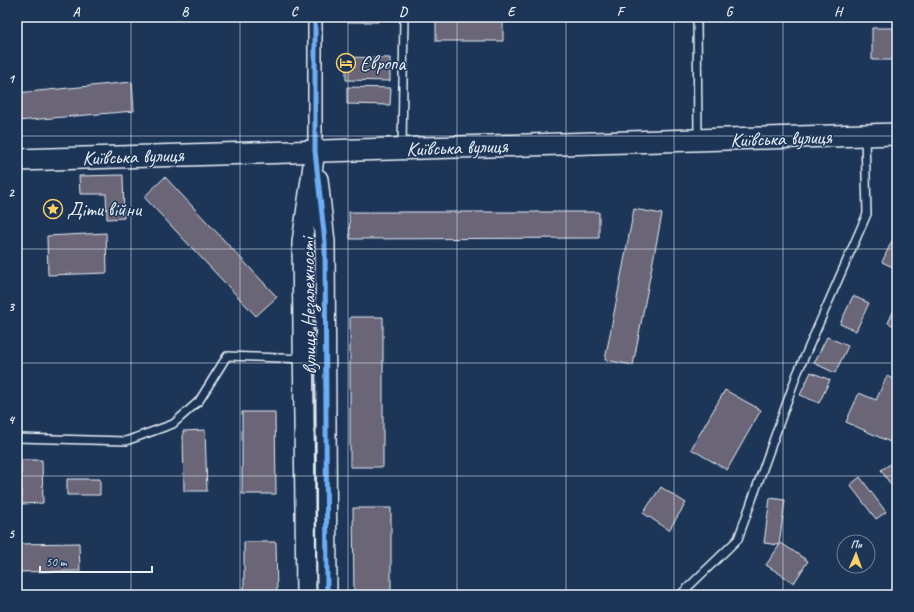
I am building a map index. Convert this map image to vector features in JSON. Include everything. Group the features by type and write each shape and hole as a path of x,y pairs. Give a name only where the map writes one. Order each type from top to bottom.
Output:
{"main road":[{"name":"Київська вулиця","path":"17,160 897,134"}],"street":[{"name":"вулиця Незалежності","path":"315,17 315,151 325,242 327,595"},
{"name":"вулиця Незалежності","path":"306,595 302,242 315,151"}],"lane":[{"path":"402,149 404,17"},
{"path":"697,17 698,140"},
{"path":"680,595 738,539 797,374 867,214 866,135"},
{"path":"17,438 126,441 173,424 199,401 227,356 304,359"}],"building":[{"path":"251,17 278,17 278,19 251,19"},
{"path":"347,17 378,17 378,22 347,22"},
{"path":"436,17 503,17 503,41 436,41"},
{"path":"872,28 897,28 897,60 872,60"},
{"path":"346,57 390,58 390,81 346,80"},
{"path":"132,82 134,111 17,121 17,93"},
{"path":"347,87 391,88 390,105 347,104"},
{"path":"123,175 124,218 107,219 106,194 80,194 79,176"},
{"path":"165,177 277,297 256,316 144,197"},
{"path":"634,209 662,214 633,365 605,360"},
{"path":"349,212 599,212 599,238 350,239"},
{"path":"897,230 897,269 882,262"},
{"path":"106,233 107,273 48,275 47,236"},
{"path":"853,296 869,303 856,331 840,324"},
{"path":"897,303 897,327 888,323"},
{"path":"350,317 383,317 383,467 350,467"},
{"path":"827,337 848,346 835,373 814,363"},
{"path":"811,372 830,380 819,403 800,395"},
{"path":"887,376 897,381 897,426 890,442 846,422 859,393 876,400"},
{"path":"725,390 761,410 727,470 691,449"},
{"path":"242,412 275,412 276,494 242,494"},
{"path":"205,430 207,491 184,491 183,431"},
{"path":"21,460 42,460 43,503 22,504"},
{"path":"897,460 897,494 881,470"},
{"path":"860,477 886,512 876,519 850,485"},
{"path":"67,479 100,479 100,495 67,495"},
{"path":"661,487 686,503 669,530 643,513"},
{"path":"770,498 785,500 779,545 764,543"},
{"path":"353,508 391,508 391,595 354,595"},
{"path":"244,542 276,542 277,595 244,595"},
{"path":"79,543 80,571 17,572 17,544"},
{"path":"781,543 808,561 794,583 766,565"}],"cycle path":[{"path":"315,17 315,151 325,242 327,595"}],"place":[{"name":"Європа","path":"346,63"},
{"name":"Діти війни","path":"53,209"}]}
